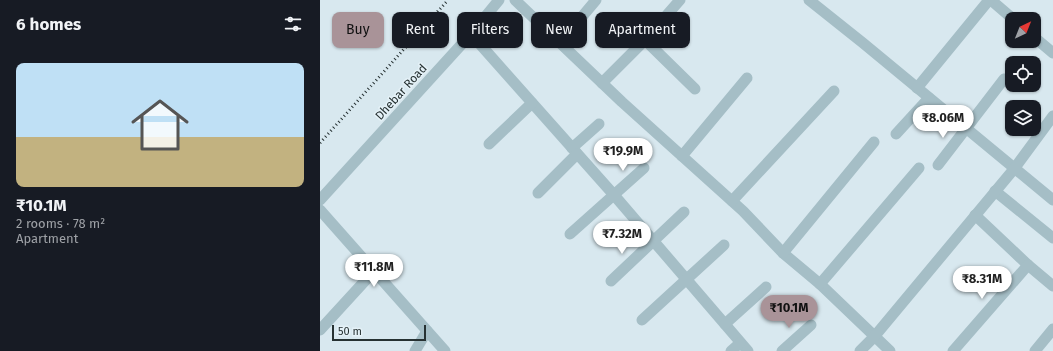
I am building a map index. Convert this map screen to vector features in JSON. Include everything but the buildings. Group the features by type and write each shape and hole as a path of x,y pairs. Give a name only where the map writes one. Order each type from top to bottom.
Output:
{"street":[{"name":"Dhebar Road","path":"489,12 499,0"},
{"path":"515,0 531,15"},
{"path":"586,12 596,0"},
{"path":"670,12 680,0"},
{"path":"808,0 863,43 1053,200"},
{"path":"917,88 990,0 1005,12"},
{"path":"1041,43 1053,53"},
{"name":"Dhebar Road","path":"320,200 458,48"},
{"path":"483,48 614,196 744,347 730,351"},
{"path":"565,48 732,201 784,253 820,284 890,351"},
{"path":"602,83 637,48"},
{"path":"653,48 695,89"},
{"path":"682,156 747,78"},
{"path":"938,165 1004,79"},
{"path":"732,201 834,91"},
{"path":"896,134 929,98"},
{"path":"489,144 532,103"},
{"path":"860,351 874,337 1014,169 1053,116"},
{"path":"538,192 599,124"},
{"path":"784,253 874,142"},
{"path":"570,234 644,168"},
{"path":"820,284 919,168"},
{"path":"995,191 1053,238"},
{"path":"320,210 445,351"},
{"path":"611,281 684,212"},
{"path":"975,215 1028,265 1053,286"},
{"path":"642,320 724,245"},
{"path":"953,351 1028,265"},
{"path":"320,330 374,271"},
{"path":"725,324 766,287"},
{"path":"782,351 811,325"},
{"path":"1035,351 1053,329"},
{"path":"415,351 427,331"}],"railway":[{"path":"320,143 448,0"}]}
